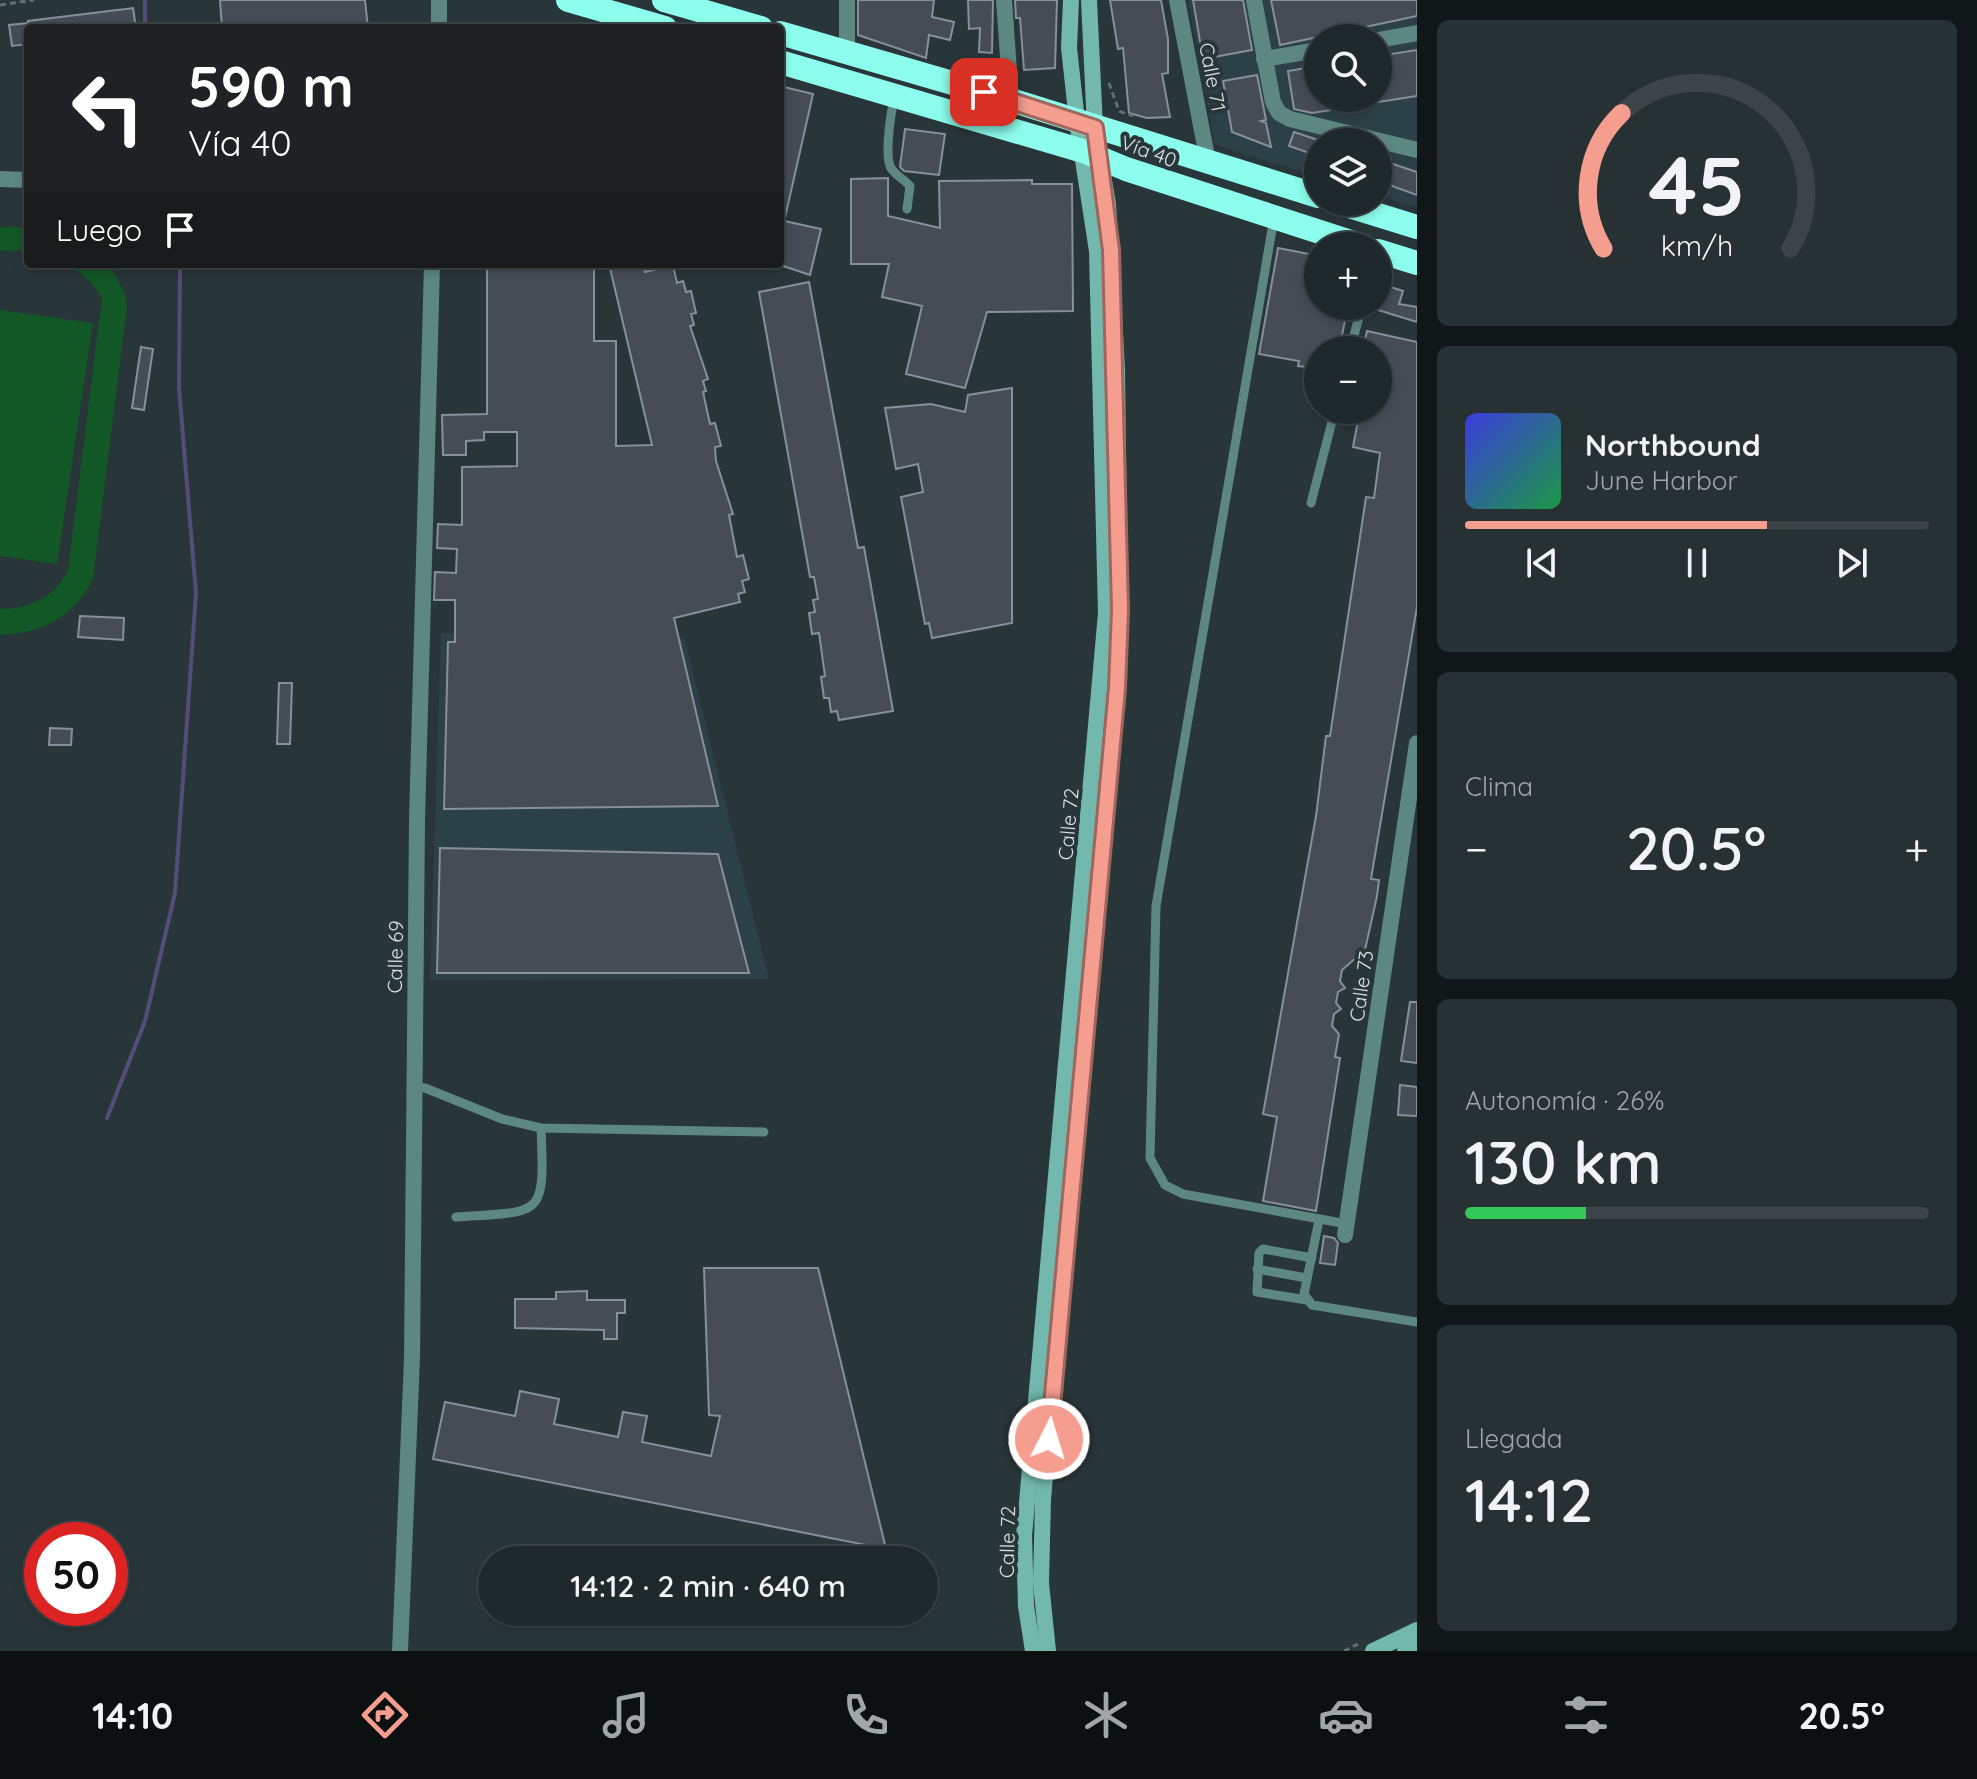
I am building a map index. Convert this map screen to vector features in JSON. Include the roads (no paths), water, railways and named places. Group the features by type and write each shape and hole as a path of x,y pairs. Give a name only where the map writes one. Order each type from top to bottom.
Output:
{"highway":[{"path":"568,0 632,23"},
{"path":"664,0 747,24"},
{"name":"Vía 40","path":"784,34 1011,100 1304,192"},
{"name":"Vía 40","path":"784,63 1091,155 1318,232"},
{"path":"1381,216 1417,227"},
{"path":"1392,255 1417,263"}],"main road":[{"name":"Calle 72","path":"1033,1651 1026,1606 1024,1536 1106,613 1097,251 1091,155 1069,48 1071,0"},
{"name":"Calle 72","path":"1086,125 1089,0"},
{"name":"Calle 72","path":"1048,1651 1041,1583 1043,1499 1117,688 1120,610 1116,356 1108,204 1091,155"},
{"path":"1373,1651 1417,1630"},
{"path":"1405,1651 1417,1646"}],"street":[{"path":"439,0 439,24"},
{"path":"847,0 847,53"},
{"path":"1004,0 1011,100"},
{"name":"Calle 71","path":"1177,0 1208,162"},
{"path":"1254,0 1273,102 1279,113 1290,119 1417,150"},
{"path":"1392,37 1417,33"},
{"path":"1264,59 1304,52"},
{"path":"0,179 24,180"},
{"name":"Calle 69","path":"400,1651 412,1358 417,821 432,268"},
{"name":"Calle 73","path":"1346,1230 1417,743"}],"lane":[{"path":"895,96 889,159 891,168 910,186 907,209"},
{"path":"1274,218 1156,906 1150,1158 1165,1185 1183,1194 1319,1220 1346,1230"},
{"path":"1311,503 1331,424"},
{"path":"414,1087 425,1088 502,1119 541,1128 764,1132"},
{"path":"456,1217 524,1212 538,1199 544,1185 541,1128"},
{"path":"1319,1220 1304,1294 1307,1300 1312,1305 1331,1310 1417,1322"},
{"path":"1307,1300 1257,1292 1257,1269 1259,1253 1263,1249 1312,1258"},
{"path":"1257,1269 1307,1278"}],"waterway":[{"path":"145,0 145,24"},
{"path":"107,1118 145,1021 175,893 196,593 179,388 180,268"}]}
